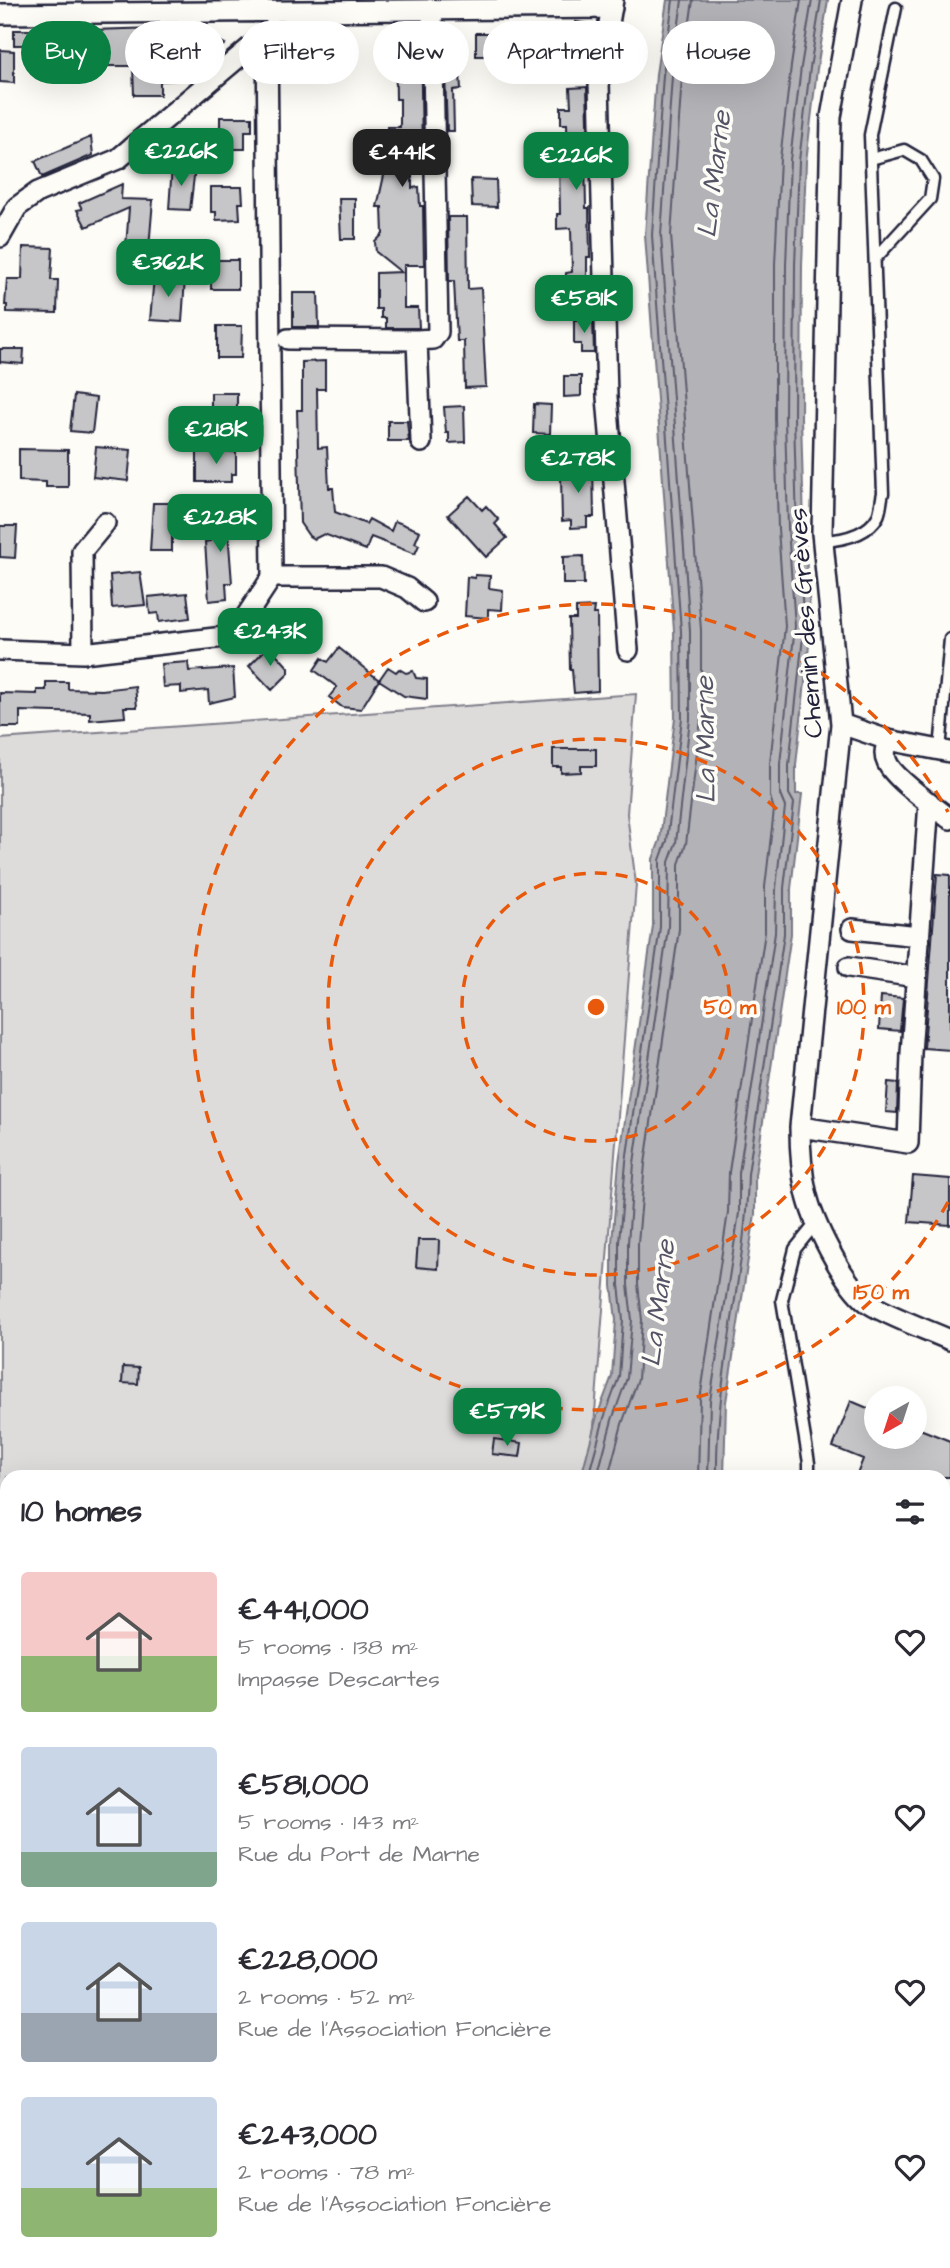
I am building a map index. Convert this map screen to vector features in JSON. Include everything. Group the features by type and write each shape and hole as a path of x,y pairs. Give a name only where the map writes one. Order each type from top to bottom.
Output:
{"street":[{"name":"Chemin des Grèves","path":"852,0 831,117 822,541 841,724 800,1127 800,1162 806,1194 853,1290 870,1304 950,1340"},
{"path":"0,14 612,4 599,82 601,178 607,397 628,650"},
{"path":"288,339 417,341 433,339 438,332 432,9"},
{"path":"281,21 293,11"},
{"path":"0,237 17,206 38,192 118,159 239,57"},
{"path":"0,650 83,653 233,636 272,577 267,84"},
{"path":"417,341 421,443"},
{"path":"83,653 82,551 105,523"},
{"path":"272,577 381,577 407,588 424,602"},
{"path":"841,724 888,740 945,751"},
{"path":"888,740 884,752 887,763 950,819"},
{"path":"800,1127 908,1143 916,977 929,803"},
{"path":"852,929 919,936"},
{"path":"849,967 916,977"}],"lane":[{"path":"822,541 855,535 868,526 878,516 883,493 870,135 896,8"},
{"path":"871,159 904,150 921,160 933,178 930,200 875,259"},
{"path":"945,751 950,639"},
{"path":"808,1470 782,1300 795,1250 818,1222"}],"shaded area":[{"path":"636,694 627,814 636,884 591,1470 0,1470 0,739"}],"water":[{"name":"La Marne","path":"667,0 828,0 806,162 802,266 801,417 804,527 811,627 796,765 796,794 802,794 791,889 791,934 755,1175 755,1214 726,1402 724,1470 583,1470 597,1416 612,1376 616,1320 612,1286 612,1242 619,1162 653,926 653,859 660,840 675,718 674,631 645,235 656,74 662,34 662,84 775,84 775,21 664,21"}],"building":[{"path":"111,29 125,29 125,66 111,66"},
{"path":"14,30 21,30 21,45 14,45"},
{"path":"476,33 483,33 483,56 476,56"},
{"path":"0,50 14,51 14,83 0,82"},
{"path":"134,84 160,84 160,95 134,95"},
{"path":"396,84 421,84 422,151 412,151 412,188 419,187 420,206 423,206 424,265 404,265 404,308 418,308 419,328 386,328 386,318 381,318 381,309 376,309 376,273 401,272 376,252 375,242 383,234 382,207 377,207 387,162 387,127 400,127 400,99 396,99"},
{"path":"445,84 461,84 461,89 453,90 454,131 447,131"},
{"path":"587,87 589,158 585,158 590,257 587,257 587,298 565,298 566,273 572,272 571,228 557,229 557,214 560,214 559,160 568,159 567,124 561,124 561,107 571,107 570,88"},
{"path":"220,117 252,117 252,131 245,131 245,149 220,149"},
{"path":"91,137 93,155 42,177 35,161"},
{"path":"172,166 195,168 190,210 169,209"},
{"path":"471,179 496,180 497,207 472,206"},
{"path":"122,184 121,199 153,200 149,248 126,247 129,208 86,227 77,210 82,209 79,203"},
{"path":"211,187 242,187 240,219 216,220 216,212 211,212"},
{"path":"339,198 355,198 355,239 341,239"},
{"path":"448,217 467,217 468,289 481,288 486,387 465,388 464,341 457,341 454,281 449,281"},
{"path":"23,247 53,248 51,280 58,280 57,313 7,312 7,279 22,279"},
{"path":"211,260 238,260 238,289 211,289"},
{"path":"154,277 185,278 182,322 150,320"},
{"path":"293,293 318,293 319,327 293,327"},
{"path":"574,320 593,320 594,353 581,353 581,344 574,344"},
{"path":"217,326 242,326 241,358 217,358"},
{"path":"0,349 24,349 23,364 0,362"},
{"path":"325,361 325,389 317,389 318,448 327,447 329,488 333,488 335,512 366,524 369,519 391,531 395,521 420,531 415,543 419,545 415,554 371,537 366,550 324,534 314,539 300,523 297,410 302,410 302,362"},
{"path":"564,376 581,376 581,396 564,397"},
{"path":"211,393 237,393 237,423 211,423"},
{"path":"74,395 96,398 92,433 70,431"},
{"path":"534,404 551,405 550,434 533,433"},
{"path":"464,406 465,442 449,443 444,407"},
{"path":"388,421 407,421 409,441 388,441"},
{"path":"96,447 131,450 128,481 93,477"},
{"path":"19,449 68,450 68,487 46,487 46,482 19,481"},
{"path":"197,450 236,452 236,474 231,474 231,482 197,482"},
{"path":"593,463 594,517 587,517 587,527 571,528 571,520 562,521 561,477 572,477 572,464"},
{"path":"469,496 482,510 486,506 499,520 495,524 507,538 486,557 448,515"},
{"path":"153,503 172,503 172,551 150,551"},
{"path":"242,513 243,530 228,531 232,583 226,583 227,599 209,601 205,542 210,541 208,517"},
{"path":"0,526 17,526 15,558 0,557"},
{"path":"583,556 584,584 563,584 563,557"},
{"path":"140,572 145,605 112,608 110,575"},
{"path":"475,575 490,576 489,588 503,590 502,610 488,609 488,618 465,616 467,577 475,578"},
{"path":"187,593 190,618 159,622 158,613 150,614 148,597"},
{"path":"594,607 593,614 597,614 598,691 574,693 570,670 569,619 576,619 576,608"},
{"path":"269,646 289,668 289,673 272,690 249,666"},
{"path":"339,648 379,680 361,709 342,707 329,697 337,687 314,670 322,658 328,662"},
{"path":"188,662 189,671 233,668 235,697 209,703 208,690 181,693 181,686 163,687 161,664"},
{"path":"388,667 396,672 399,669 406,673 413,671 416,678 427,679 427,699 404,696 379,680"},
{"path":"46,682 68,682 68,689 102,690 135,686 137,707 124,707 125,717 90,720 90,713 20,711 20,727 0,727 0,693 37,694 37,690 46,690"},
{"path":"553,749 596,749 596,766 581,766 581,772 561,773 561,767 553,767"},
{"path":"937,874 950,875 950,1050 924,1048"},
{"path":"881,996 903,998 900,1031 879,1029"},
{"path":"888,1082 898,1083 897,1113 886,1112"},
{"path":"913,1176 950,1179 950,1225 909,1222"},
{"path":"418,1240 439,1240 438,1269 416,1267"},
{"path":"123,1367 139,1368 138,1384 122,1383"},
{"path":"851,1401 864,1406 864,1449 928,1449 928,1432 950,1441 950,1470 859,1470 863,1459 833,1447"},
{"path":"494,1439 522,1443 520,1457 492,1454"}]}
